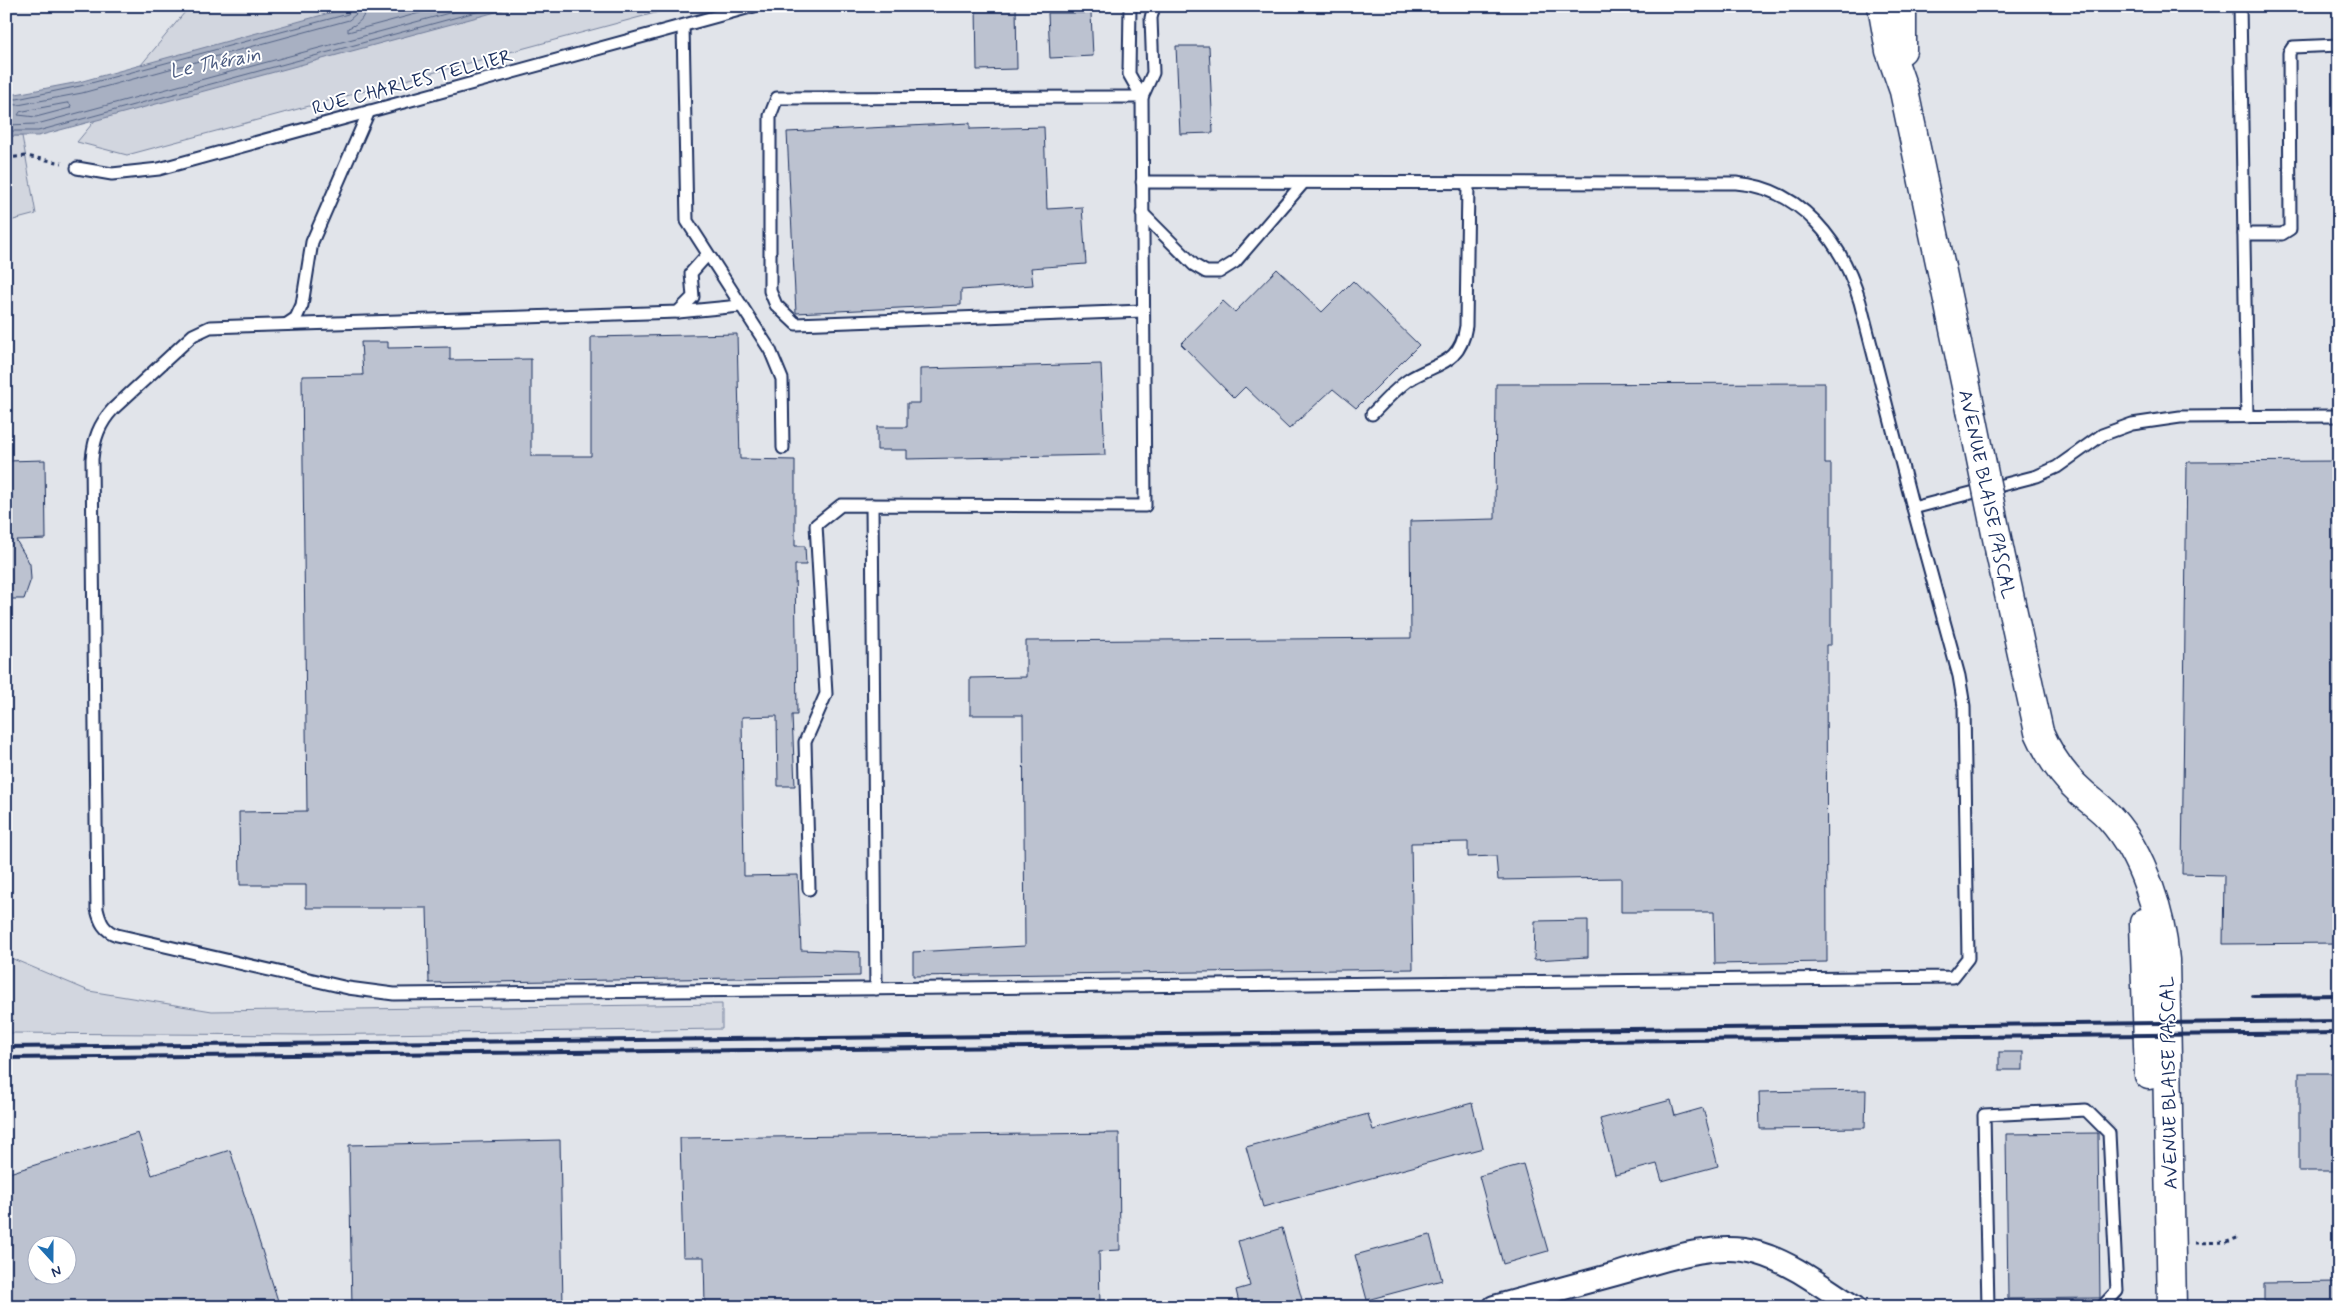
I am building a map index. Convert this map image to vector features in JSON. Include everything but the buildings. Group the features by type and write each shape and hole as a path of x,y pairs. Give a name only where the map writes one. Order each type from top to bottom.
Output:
{"main road":[{"name":"AVENUE BLAISE PASCAL","path":"1882,6 1890,51 1904,91 2034,720 2042,740 2062,772 2119,829 2138,864 2160,922 2166,960 2172,1307"},
{"name":"AVENUE BLAISE PASCAL","path":"1902,6 1904,91"},
{"name":"AVENUE BLAISE PASCAL","path":"2138,864 2146,968 2154,1307"}],"street":[{"path":"1494,1307 1678,1257 1707,1251 1737,1250 1756,1252 1774,1258 1854,1307"}],"lane":[{"name":"RUE CHARLES TELLIER","path":"76,168 112,174 152,170 754,6"},
{"path":"1130,6 1129,74 1142,96"},
{"path":"809,889 805,742 826,694 816,525 841,505 1145,506 1142,96 1153,73 1151,18 1154,6"},
{"path":"2240,6 2247,417"},
{"path":"683,26 687,222 770,350 782,379 783,448"},
{"path":"2244,234 2282,234 2290,229 2288,53 2293,47 2339,46"},
{"path":"1142,96 777,98 770,116 770,291 776,305 796,324 1143,311"},
{"path":"287,324 296,318 302,305 312,242 369,111"},
{"path":"740,306 678,312 219,326 201,330 113,409 105,418 95,438 92,460 97,909 103,927 110,933 117,935 348,988 381,993 1953,977 1968,958 1964,706 1959,676 1852,277 1833,240 1823,228 1802,210 1762,187 1743,183 1142,182"},
{"path":"1142,213 1194,265 1206,272 1219,272 1235,262 1303,183"},
{"path":"1372,414 1410,380 1450,359 1462,344 1466,326 1468,184"},
{"path":"678,312 693,297 691,273 707,255"},
{"path":"1913,508 2037,476 2057,467 2102,436 2132,424 2163,418 2339,416"},
{"path":"872,505 876,988"},
{"path":"1988,1307 1984,1115 2086,1110 2109,1133 2117,1291 2102,1307"}],"path":[{"path":"6,158 35,158 76,168"},
{"path":"2170,1243 2227,1242 2237,1238"}],"shaded area":[{"path":"6,6 2339,6 2339,1307 6,1307"},
{"path":"190,6 681,6 127,155 77,142"},
{"path":"6,136 22,136 36,214 6,222"},
{"path":"6,956 89,991 212,1011 722,1004 722,1029 307,1035 6,1033"}],"water":[{"name":"Le Thérain","path":"355,6 518,6 38,136 6,136 6,93 16,94 79,82"}],"railway":[{"path":"2253,996 2339,995"},
{"path":"6,1047 2339,1021"},
{"path":"6,1058 2339,1033"}]}
